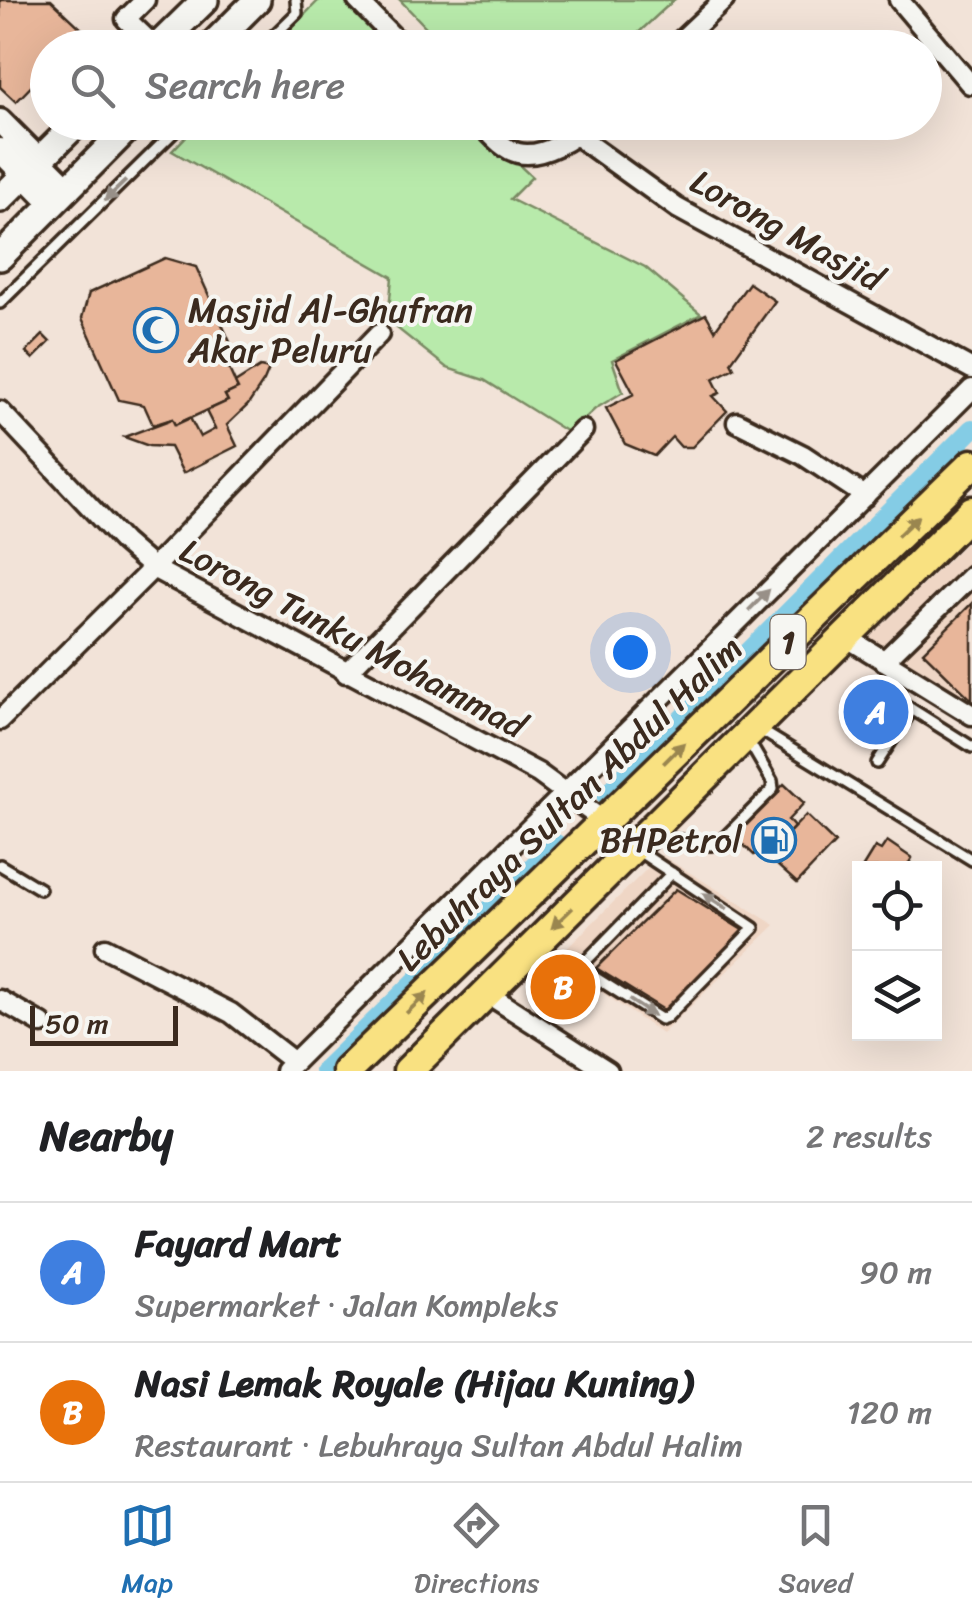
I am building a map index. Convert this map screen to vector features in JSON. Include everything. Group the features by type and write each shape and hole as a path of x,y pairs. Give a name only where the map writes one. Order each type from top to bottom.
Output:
{"main road":[{"path":"174,30 204,0"},
{"path":"227,30 257,0"},
{"path":"0,199 59,140"},
{"path":"0,257 116,140"},
{"name":"Lebuhraya Sultan Abdul Halim","path":"347,1071 972,464"},
{"name":"1","path":"408,1071 972,511"}],"street":[{"path":"137,30 126,19 146,0"},
{"path":"357,0 386,30"},
{"path":"692,30 724,0"},
{"path":"898,0 924,30"},
{"path":"942,51 970,84"},
{"path":"0,121 31,167 60,196"},
{"path":"496,140 520,154 532,154 567,140"},
{"name":"Lorong Masjid","path":"583,140 677,208 972,369"},
{"path":"0,150 31,167"},
{"path":"0,720 154,568 378,334"},
{"path":"105,948 231,1013 290,1067 972,390"},
{"name":"Lorong Tunku Mohammad","path":"0,410 124,542 154,568 538,774 606,822"},
{"path":"736,422 802,455 864,496"},
{"path":"346,673 583,430"},
{"path":"888,663 972,574"},
{"path":"846,637 969,710"},
{"path":"486,993 608,1071"},
{"path":"0,1000 42,1024"}],"lane":[{"path":"279,30 296,13 296,0"},
{"path":"0,302 166,140"},
{"path":"888,663 889,690 911,711 972,747"},
{"path":"877,763 911,711"},
{"path":"641,842 719,843 772,789 752,733"},
{"path":"752,733 972,860"},
{"path":"641,842 672,873 750,924 754,931 661,1019 586,971 583,964 672,873"},
{"path":"0,865 40,889"}],"shaded area":[{"path":"972,537 972,726 853,654"},
{"path":"661,855 775,925 662,1034 555,960"}],"green space":[{"path":"319,0 345,0 377,30 290,30"},
{"path":"400,0 674,0 641,30 429,30"},
{"path":"183,140 492,140 532,177 510,199 645,267 701,314 612,360 623,392 595,409 569,433 484,380 447,368 388,321 392,277 172,151"}],"building":[{"path":"0,0 51,0 83,30 30,30 30,88 16,102 0,87"},
{"name":"Masjid Al-Ghufran Akar Peluru","path":"165,258 196,267 230,342 228,367 238,389 225,395 228,401 175,425 172,419 153,425 144,405 119,400 82,318 89,293"},
{"path":"749,283 775,301 731,362 734,368 713,379 720,393 713,396 727,411 692,447 681,447 672,437 654,456 625,444 606,408 634,394 616,360 706,314 715,330"},
{"path":"43,335 50,342 33,359 26,352"},
{"path":"260,367 269,369 264,381 248,405 227,425 237,446 183,473 170,447 149,446 124,437 172,419 175,425 190,418 200,437 215,429 206,411 228,401 225,395 238,389 235,383"},
{"path":"972,603 972,700 923,652"},
{"path":"784,784 804,803 788,820 794,827 767,856 760,849 754,855 735,837"},
{"path":"806,815 835,843 797,883 767,856"},
{"path":"887,841 912,858 866,861 875,847 881,850"},
{"path":"676,889 744,931 664,1010 596,968"}],"waterway":[{"path":"606,795 972,429"},
{"path":"324,1071 556,844"}],"place":[{"name":"Masjid Al-Ghufran Akar Peluru","path":"156,330"},
{"name":"Fayard Mart","path":"876,712"},
{"name":"BHPetrol","path":"774,840"},
{"name":"Nasi Lemak Royale (Hijau Kuning)","path":"563,987"}]}
